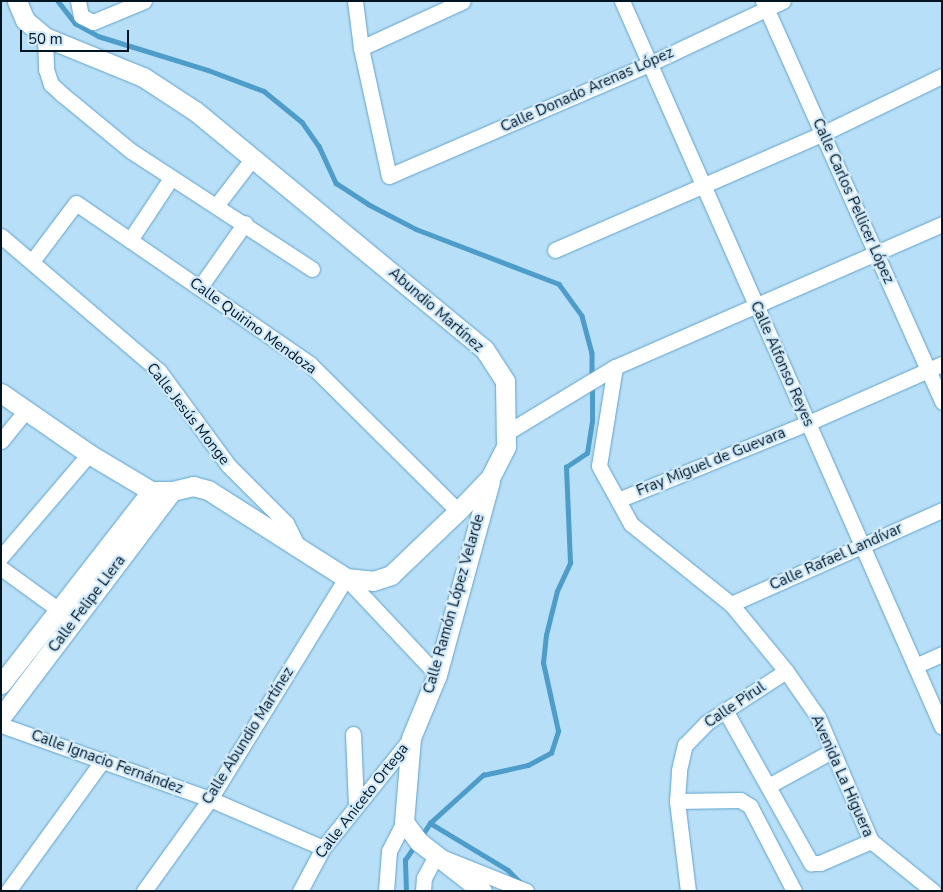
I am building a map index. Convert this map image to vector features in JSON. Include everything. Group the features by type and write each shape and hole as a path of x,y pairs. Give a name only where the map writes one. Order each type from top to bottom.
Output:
{"street":[{"name":"Abundio Martínez","path":"17,1 25,20 45,38 143,77 195,111 484,349 506,381 506,446 490,478 391,575 374,581 346,578 296,543 208,490 193,486 172,492 150,491"},
{"path":"78,1 81,16 93,22 144,1"},
{"path":"355,1 361,48 463,1"},
{"name":"Calle Alfonso Reyes","path":"622,1 942,727"},
{"name":"Calle Donado Arenas López","path":"361,48 390,176 649,64 765,5 783,1"},
{"name":"Calle Carlos Pellicer López","path":"765,5 876,253 935,367 942,402"},
{"path":"45,38 46,69 51,84 131,151 245,223 312,269"},
{"path":"555,250 822,134 942,76"},
{"path":"216,206 252,159"},
{"path":"130,240 171,178"},
{"name":"Calle Quirino Mendoza","path":"33,260 76,203 310,364 458,511"},
{"path":"200,288 245,223"},
{"path":"506,433 612,369 942,224"},
{"name":"Calle Jesús Monge","path":"1,236 33,260 159,371 228,466 286,523 296,543"},
{"name":"Fray Miguel de Guevara","path":"618,500 808,423 935,367"},
{"name":"Avenida La Higuera","path":"612,369 599,466 631,524 731,604 786,671 818,717 830,752 871,841 933,891"},
{"path":"1,393 89,454 150,491"},
{"path":"1,441 26,410"},
{"path":"1,557 89,454"},
{"name":"Calle Ramón López Velarde","path":"410,831 411,738 437,675 490,478"},
{"name":"Calle Felipe Llera","path":"1,684 150,491"},
{"name":"Calle Felipe Llera","path":"1,717 172,492"},
{"name":"Calle Rafael Landívar","path":"731,604 942,510"},
{"path":"1,568 59,610"},
{"path":"346,578 437,675"},
{"name":"Calle Abundio Martínez","path":"144,891 210,799 346,578"},
{"path":"915,666 942,654"},
{"name":"Calle Pirul","path":"688,891 676,801 678,770 685,745 706,723 786,671"},
{"path":"722,712 770,785 811,863 820,863 871,841"},
{"name":"Calle Ignacio Fernández","path":"1,724 210,799 323,848"},
{"path":"353,734 356,806"},
{"name":"Calle Aniceto Ortega","path":"300,891 323,848 411,738"},
{"path":"770,785 830,752"},
{"path":"8,891 102,760"},
{"path":"676,801 740,800 750,806 792,890"},
{"path":"386,891 388,851 410,831 436,855 482,891"},
{"path":"436,855 520,888"},
{"path":"424,891 424,878 436,855"}],"waterway":[{"path":"58,1 75,23 98,36 208,70 264,91 302,122 319,146 336,183 368,204 416,229 559,284 582,316 592,353 592,377"},
{"path":"421,837 430,823 483,775 528,765 551,753 558,731 543,663 546,635 557,591 570,563 566,467 587,453 592,421 592,385"},
{"path":"430,823 508,870 521,883"},
{"path":"406,891 405,860 415,845"}]}
